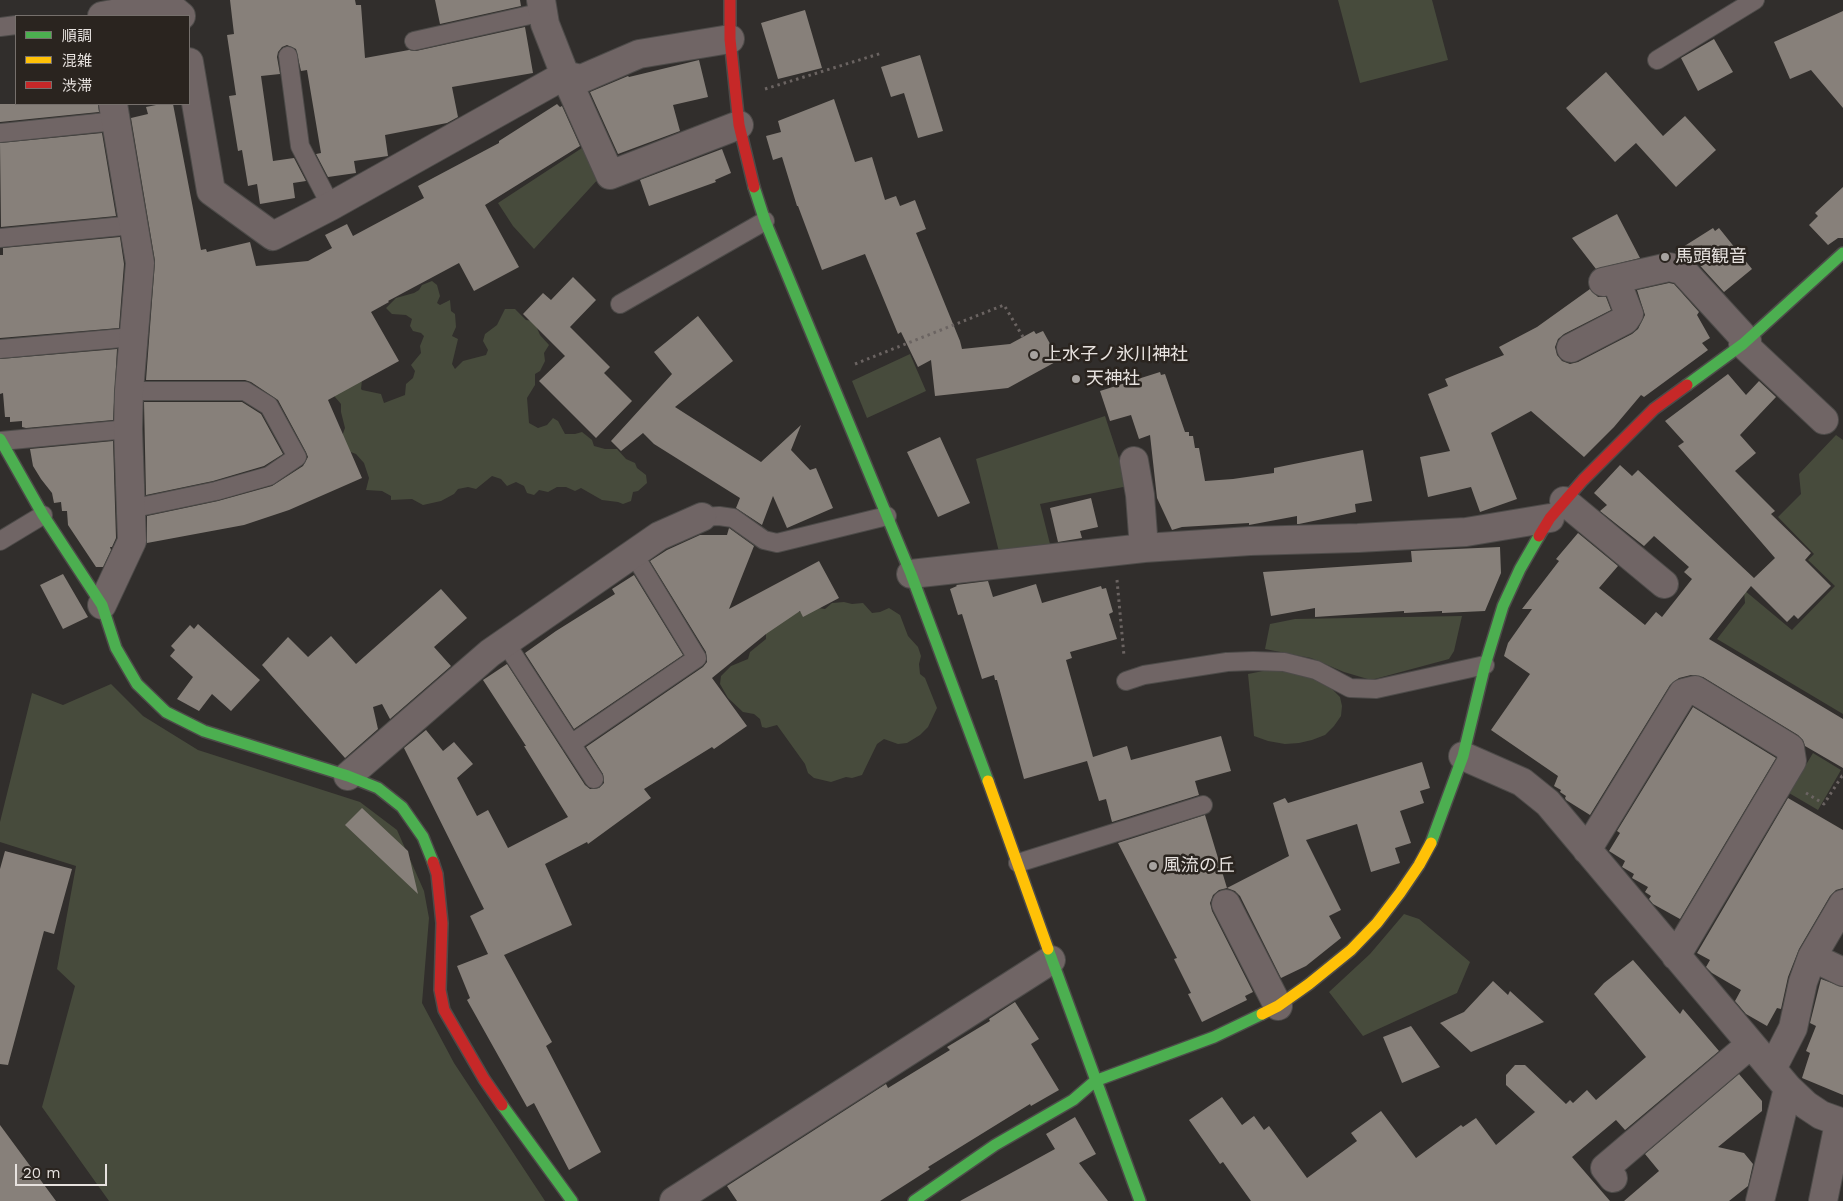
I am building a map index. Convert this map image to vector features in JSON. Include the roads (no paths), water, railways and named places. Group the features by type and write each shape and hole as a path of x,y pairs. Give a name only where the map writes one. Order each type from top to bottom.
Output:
{"street":[{"path":"97,0 102,15"},
{"path":"730,0 730,39 739,125 750,176 765,221 911,574 1140,1201"},
{"path":"107,15 167,4 180,15"},
{"path":"542,6 544,24 610,176 739,125"},
{"path":"190,68 210,191 273,236 331,206 565,75 581,79 639,54 730,39"},
{"path":"102,605 132,541 128,429 129,391 140,263 115,112"},
{"path":"914,1201 995,1145 1073,1100 1095,1082 1113,1073 1214,1037 1278,1006 1309,984 1350,950 1377,923 1419,865 1433,839 1463,756 1485,665 1503,606 1520,569 1557,509 1634,427 1654,409 1745,342 1843,253"},
{"path":"1570,348 1625,320 1630,314 1610,281 1669,267 1682,270 1745,342 1824,420"},
{"path":"0,440 44,515 102,605 116,648 137,684 166,712 204,731 348,776 378,788 402,807 423,837 437,874 442,923 440,990 444,1010 484,1080 572,1201"},
{"path":"1134,461 1140,495 1144,548"},
{"path":"911,574 1144,548 1250,541 1466,532 1557,509 1664,584"},
{"path":"348,776 490,653 659,536 702,517"},
{"path":"1587,850 1683,692 1695,690 1790,748 1792,761 1676,956"},
{"path":"1463,756 1522,782 1548,803 1780,1079 1806,1106 1821,1115 1841,1123 1823,1201"},
{"path":"1226,904 1278,1006"},
{"path":"1760,1201 1780,1079 1803,982 1812,957 1843,904"},
{"path":"1812,957 1843,972"},
{"path":"674,1201 1051,960"},
{"path":"1613,1178 1605,1168 1751,1044"}],"lane":[{"path":"1657,60 1755,0"},
{"path":"414,41 542,6"},
{"path":"0,27 15,25"},
{"path":"288,56 300,146 331,206"},
{"path":"0,133 115,112"},
{"path":"620,304 765,221"},
{"path":"0,238 133,225"},
{"path":"0,349 133,337"},
{"path":"129,391 245,391 269,406 297,457 269,476 216,491 130,509"},
{"path":"0,440 128,429"},
{"path":"0,542 44,515"},
{"path":"702,517 719,516 733,518 764,540 777,543 886,516"},
{"path":"571,744 697,658 633,553"},
{"path":"506,642 594,779"},
{"path":"1126,681 1144,674 1227,662 1253,661 1284,662 1316,670 1350,688 1376,689 1485,665"},
{"path":"1018,864 1203,805"}],"place":[{"name":"馬頭観音","path":"1665,257"},
{"name":"上水子ノ氷川神社","path":"1034,355"},
{"name":"天神社","path":"1076,379"},
{"name":"風流の丘","path":"1153,866"}]}
